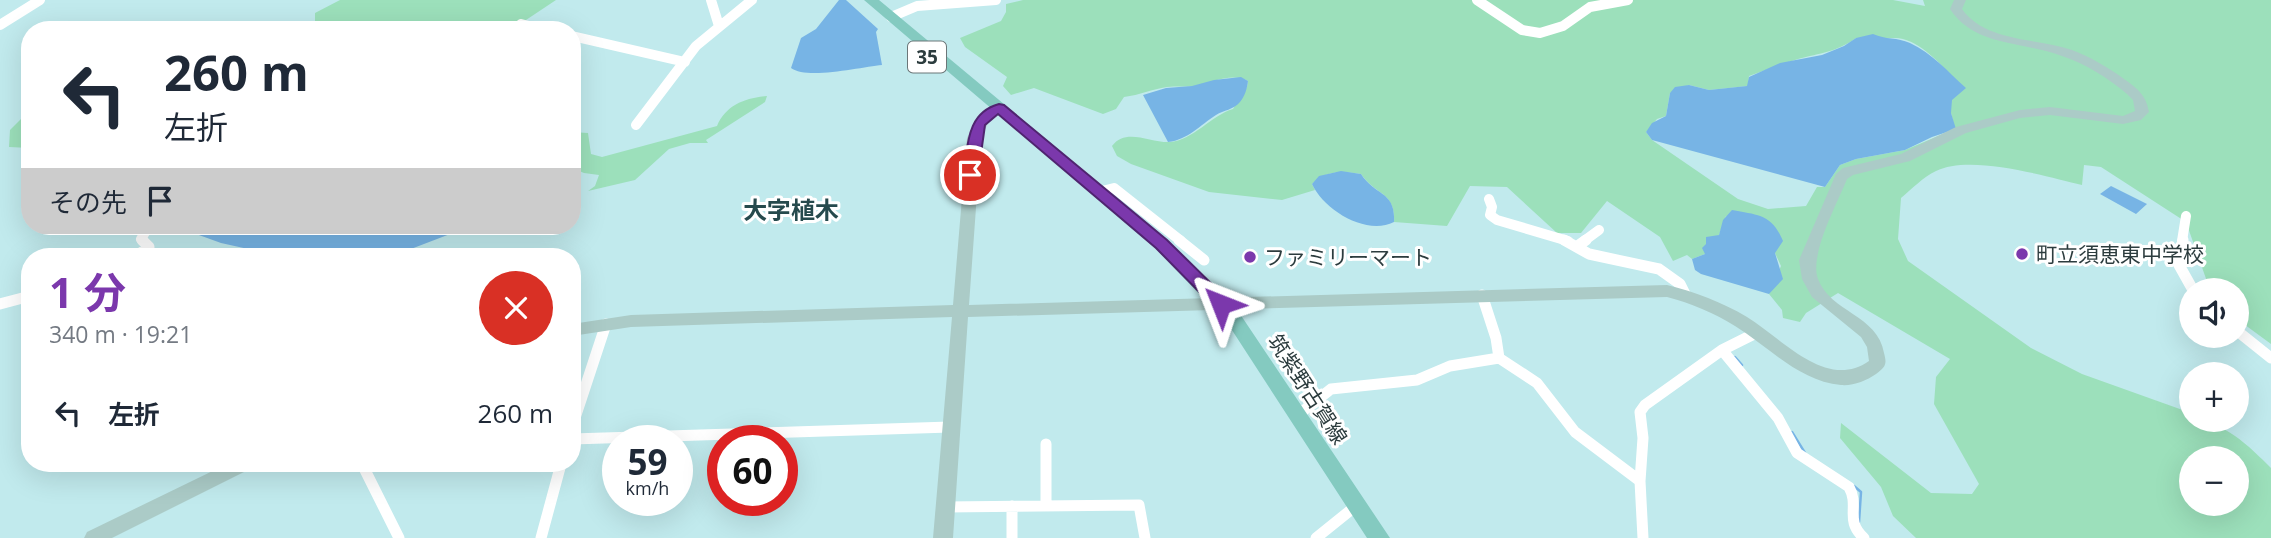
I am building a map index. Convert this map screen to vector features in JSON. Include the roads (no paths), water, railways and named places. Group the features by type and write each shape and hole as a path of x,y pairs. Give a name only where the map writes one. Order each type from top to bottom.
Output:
{"main road":[{"name":"筑紫野古賀線","path":"859,0 978,100 999,108"},
{"name":"筑紫野古賀線","path":"871,0 1161,244 1221,304 1234,318 1378,538"}],"street":[{"path":"0,25 40,0"},
{"path":"711,0 719,26"},
{"path":"636,125 696,46 752,0"},
{"path":"891,17 918,6 996,0"},
{"path":"1477,0 1522,30 1540,33 1563,26 1590,7 1628,0"},
{"path":"581,328 606,324 699,318 1640,290 1667,291 1715,308 1808,369 1830,377 1860,375 1868,373 1878,364 1875,342 1870,334 1827,303 1812,286 1807,269 1807,260 1836,189 1848,171 1867,164 1905,158 1961,130 2020,114 2050,111 2123,120 2136,117 2142,111 2140,99 2132,91 2096,65 2064,52 1988,33 1969,25 1956,9 1961,0"},
{"path":"581,38 685,62"},
{"path":"943,538 974,138 978,124 986,114 999,108"},
{"path":"1098,192 1114,188 1204,260"},
{"path":"1489,199 1492,207 1490,215 1497,220 1579,246 1589,254 1671,274 1682,284 1686,296"},
{"path":"2186,216 2179,265 2186,278"},
{"path":"1579,246 1600,230"},
{"path":"143,235 141,239 148,248"},
{"path":"1482,295 1498,345 1499,358"},
{"path":"0,304 21,298"},
{"path":"581,400 606,324"},
{"path":"1643,538 1640,481 1643,438 1640,412 1645,405 1722,351 1756,333"},
{"path":"2249,340 2271,358"},
{"path":"1722,351 1778,418 1797,453 1849,487 1854,496 1852,517 1856,530 1864,538"},
{"path":"1298,415 1331,389 1417,380 1450,366 1499,358 1537,383 1575,432 1640,481"},
{"path":"581,439 950,427"},
{"path":"1046,444 1046,506"},
{"path":"94,538 228,472"},
{"path":"366,472 399,538"},
{"path":"541,538 559,472"},
{"path":"944,507 1139,505 1145,538"},
{"path":"1316,538 1357,505"},
{"path":"1012,506 1012,538"}],"water":[{"path":"839,0 846,0 878,29 876,32 882,65 821,73 791,68 801,38 816,29"},
{"path":"1873,34 1905,41 1918,47 1933,57 1966,88 1952,100 1951,113 1956,129 1905,150 1856,159 1840,165 1825,187 1652,140 1646,132 1652,123 1666,116 1670,93 1675,87 1689,85 1709,90 1747,86 1749,77 1780,63 1822,55 1856,38"},
{"path":"1241,77 1248,81 1242,100 1237,105 1175,141 1168,142 1143,95 1166,88"},
{"path":"1341,171 1361,174 1388,199 1394,212 1394,222 1371,226 1359,223 1326,203 1312,184 1319,176"},
{"path":"2111,186 2147,204 2136,214 2100,194"},
{"path":"1732,210 1763,217 1774,225 1783,241 1775,253 1783,279 1769,294 1695,270 1692,259 1705,254 1702,248 1706,244 1706,237 1719,235 1723,220"},
{"path":"199,235 447,235 414,248 244,248"}],"waterway":[{"path":"1735,357 1742,365"},
{"path":"1792,432 1805,453"},
{"path":"1854,486 1861,492 1859,522"}],"place":[{"name":"町立須恵東中学校","path":"2022,254"},
{"name":"ファミリーマート","path":"1250,257"}],"district":[{"name":"大字植木","path":"791,209"}]}
